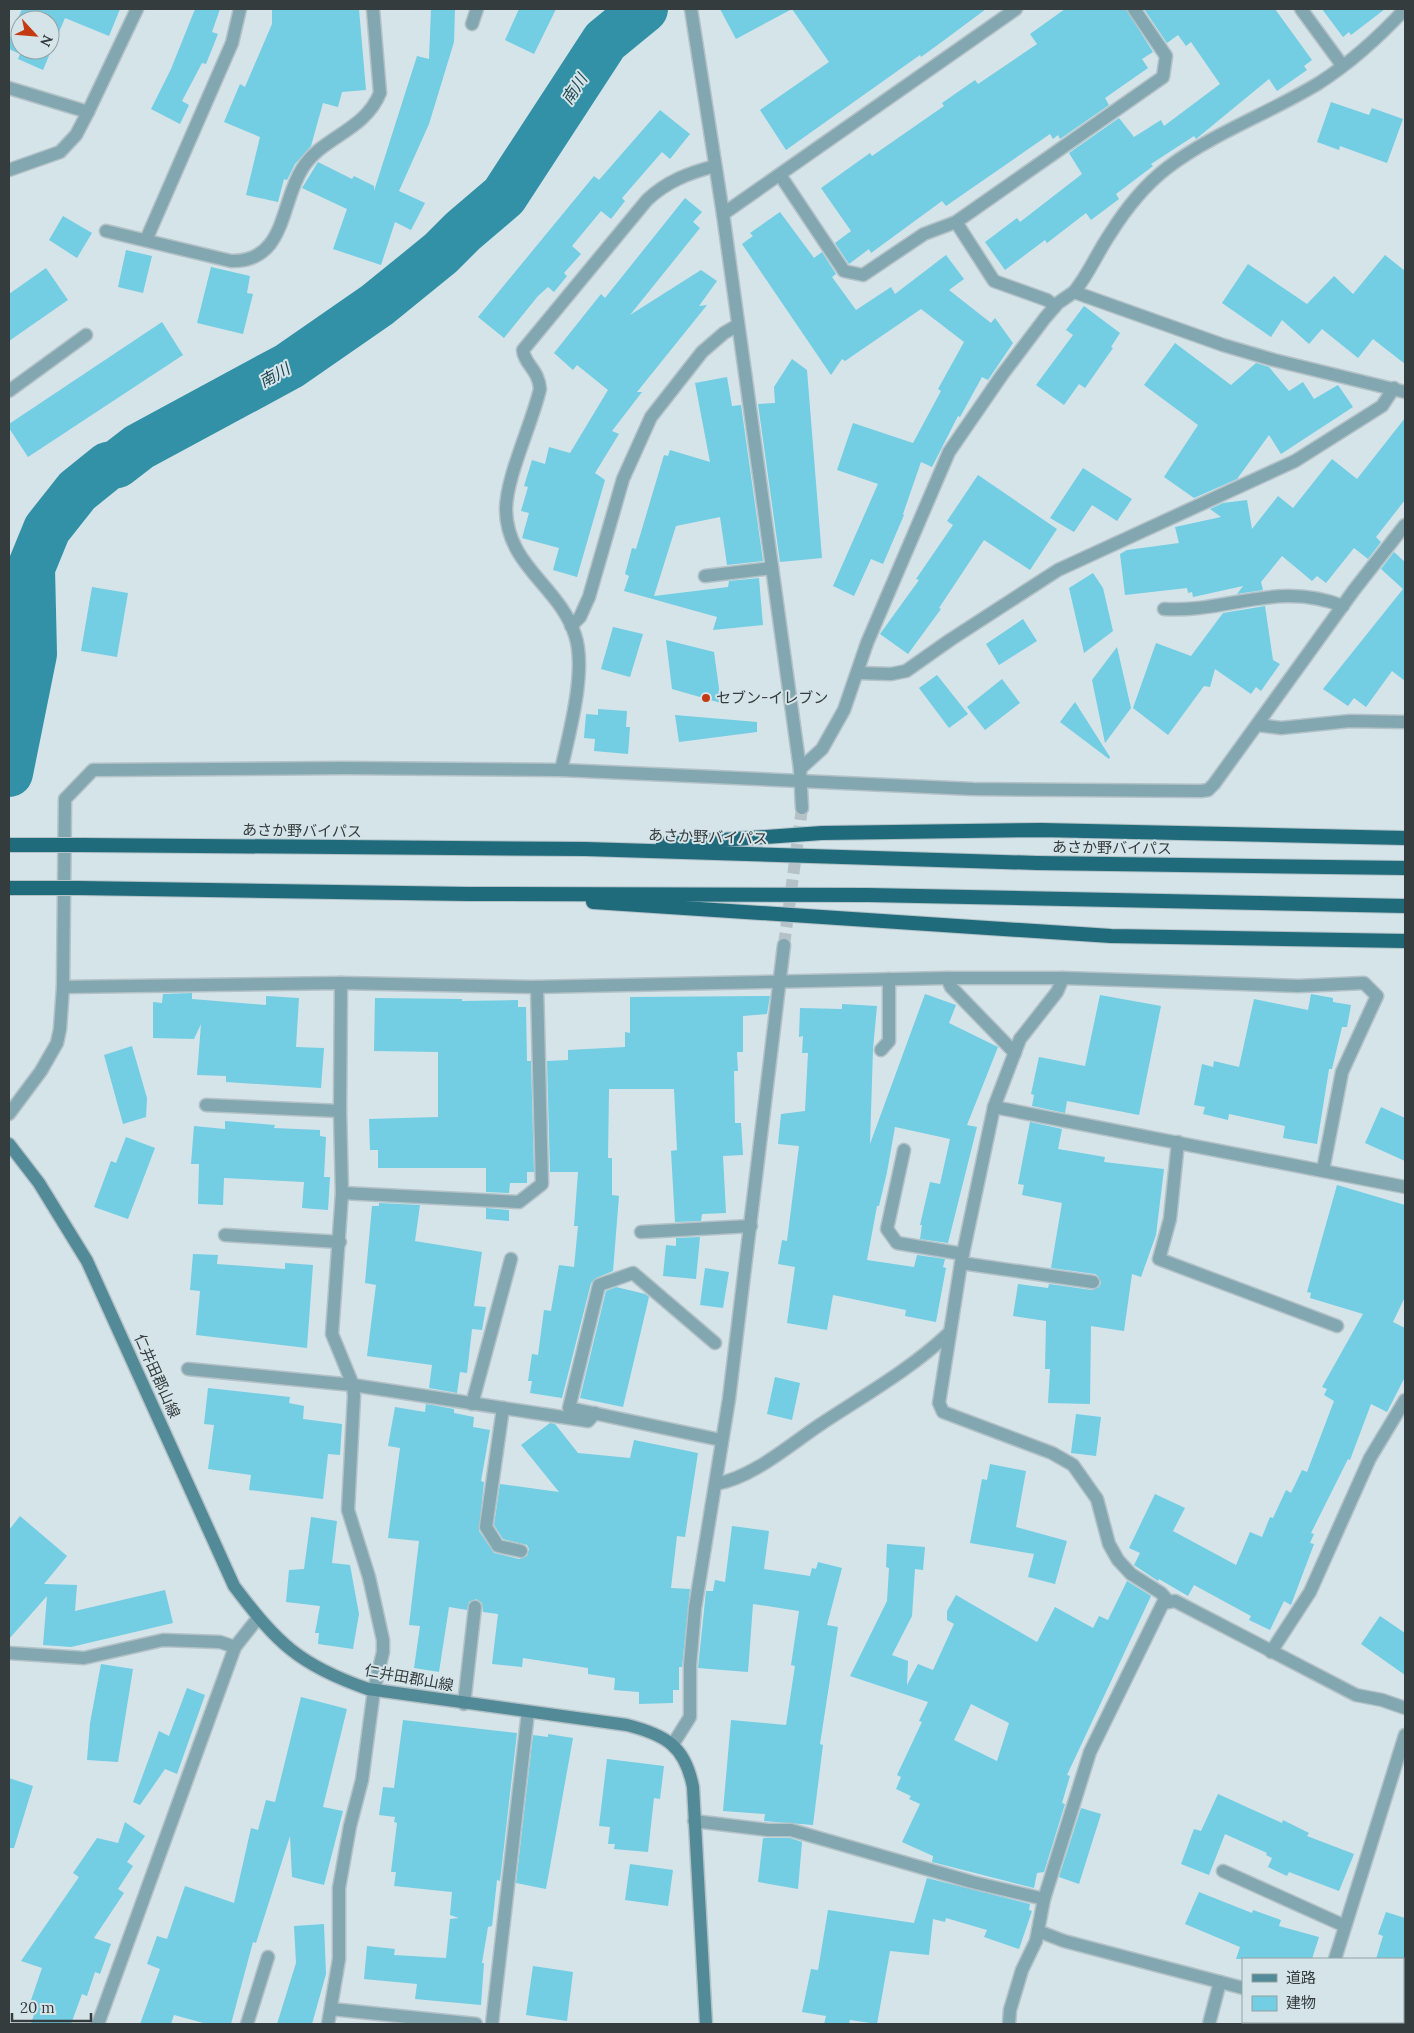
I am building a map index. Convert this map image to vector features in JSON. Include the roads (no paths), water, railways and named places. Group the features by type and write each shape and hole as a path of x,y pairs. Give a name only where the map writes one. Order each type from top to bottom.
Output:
{"highway":[{"path":"585,849 822,833 962,831 1041,830 1405,838"},
{"name":"あさか野バイパス","path":"9,845 585,849 1037,863 1405,868"},
{"path":"9,888 468,894 878,895 1405,906"},
{"path":"468,894 1111,936 1405,942"}],"main road":[{"name":"仁井田郡山線","path":"10,1147 39,1183 87,1262 234,1586 258,1618 284,1646 310,1665 338,1679 374,1690 464,1704 627,1724 658,1735 673,1744 681,1753 690,1769 693,1787 706,2024"}],"street":[{"path":"9,170 60,152 76,136 137,9"},
{"path":"146,240 232,43 240,9"},
{"path":"106,231 231,261 250,259 270,246 279,230 293,186 310,157 360,122 375,105 380,93 373,9"},
{"path":"472,24 477,9"},
{"path":"691,9 723,214 801,775 802,808"},
{"path":"723,214 1016,9"},
{"path":"780,175 844,271 863,275 924,234 956,222 1163,77 1166,56 1134,9"},
{"path":"1301,9 1342,65"},
{"path":"801,775 831,736 857,673 867,643 949,452 1002,375 1055,306 1074,292 1083,281 1110,233 1140,194 1167,168 1320,82 1387,28 1405,9"},
{"path":"9,88 88,112"},
{"path":"561,770 577,697 576,636 560,605 519,555 511,538 506,510 509,492 540,389 537,373 526,359 523,350 652,196 689,173 715,166"},
{"path":"956,222 994,281 1047,300 1055,306"},
{"path":"1074,292 1223,345 1274,360 1400,390"},
{"path":"571,626 580,616 589,598 623,479 651,416 702,352 724,333 738,325"},
{"path":"9,391 86,335"},
{"path":"857,673 891,674 906,671 1058,570 1284,467 1382,406 1400,390"},
{"path":"9,1114 41,1071 57,1043 63,987 65,799 93,770 344,768 561,770 801,775 973,789 1208,790 1258,725 1343,606 1405,526"},
{"path":"705,576 772,568"},
{"path":"1164,609 1197,609 1250,598 1290,595 1329,601 1343,606"},
{"path":"1258,725 1281,728 1350,721 1405,722"},
{"path":"673,1744 690,1717 690,1666 695,1608 729,1399 782,981 784,945"},
{"path":"63,987 341,983 537,987 947,978 1064,978 1298,986 1364,983 1377,996 1342,1072 1323,1170"},
{"path":"947,978 951,987 1015,1053"},
{"path":"1064,978 1057,992 1020,1039 994,1107 962,1258 939,1403 943,1412 1052,1453 1073,1465 1097,1499 1109,1544 1118,1560 1130,1574 1161,1592 1168,1601"},
{"path":"881,1050 889,1041 889,979"},
{"path":"328,2024 338,1959 339,1888 350,1826 362,1780 374,1690 381,1664 383,1640 369,1577 348,1510 354,1396 353,1386 332,1334 342,1193 340,1111 341,983"},
{"path":"342,1193 519,1202 542,1184 537,987"},
{"path":"206,1104 340,1111"},
{"path":"994,1107 1405,1187"},
{"path":"1178,1142 1170,1219 1159,1259 1337,1326"},
{"path":"904,1150 887,1229 898,1243 962,1258 1093,1282"},
{"path":"641,1232 751,1226"},
{"path":"225,1234 340,1242"},
{"path":"472,1404 511,1259"},
{"path":"715,1343 633,1272 599,1285 569,1408 721,1440"},
{"path":"716,1484 745,1474 877,1389 919,1359 949,1333"},
{"path":"188,1368 353,1386 588,1421 596,1413"},
{"path":"1270,1652 1310,1592 1370,1458 1405,1400"},
{"path":"503,1408 486,1528 498,1546 521,1551"},
{"path":"1009,2024 1010,2010 1022,1970 1036,1941 1044,1899 1090,1752 1159,1608 1168,1601 1175,1601 1356,1695 1382,1700 1405,1708"},
{"path":"464,1704 475,1606"},
{"path":"98,2024 235,1647 258,1618"},
{"path":"9,1652 84,1658 163,1640 220,1642 235,1647"},
{"path":"492,2024 528,1712"},
{"path":"1335,1958 1405,1735"},
{"path":"694,1821 768,1830 791,1830 972,1882 1044,1899"},
{"path":"1223,1870 1345,1926"},
{"path":"1038,1931 1064,1941 1242,1988"},
{"path":"247,2024 268,1957"},
{"path":"1209,2024 1220,1982"},
{"path":"331,2009 416,2021 476,2024"}],"waterway":[{"name":"南川","path":"9,773 33,654 31,568 47,529 77,491 108,466 117,464 139,447 289,366 377,305 441,253 463,231 504,196 605,41 644,9"}],"tunnel":[{"path":"784,945 802,808"}],"place":[{"name":"セブン-イレブン","path":"706,698"}]}
